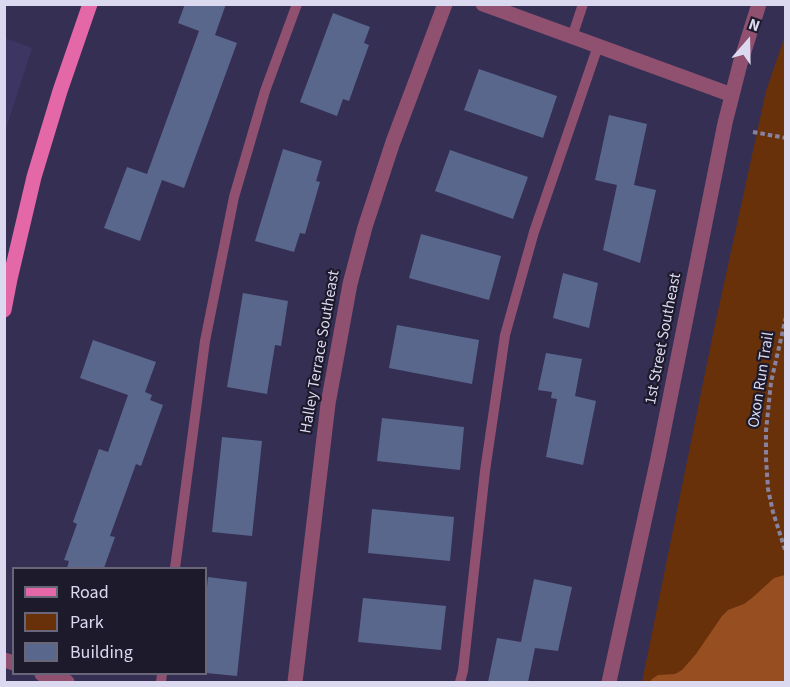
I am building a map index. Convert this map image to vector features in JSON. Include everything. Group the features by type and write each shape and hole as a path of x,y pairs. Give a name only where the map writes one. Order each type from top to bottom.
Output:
{"main road":[{"path":"4,310 34,177 90,4"}],"street":[{"name":"Halley Terrace Southeast","path":"296,682 328,404 350,284 365,227 393,142 445,4"},
{"path":"483,4 732,94"},
{"name":"1st Street Southeast","path":"609,682 658,458 732,94 759,4"},
{"path":"45,675 67,682"}],"lane":[{"path":"175,567 205,340 234,197 265,91 297,4"},
{"path":"572,37 583,4"},
{"path":"460,682 485,471 505,335 534,232 598,46"}],"path":[{"path":"753,132 786,138"},
{"name":"Oxon Run Trail","path":"786,317 772,374 766,431 768,489 786,553"}],"shaded area":[{"path":"4,38 32,48 5,132"},
{"path":"785,575 785,682 650,682 658,675 675,674 682,670 728,610 744,604 774,578"}],"green space":[{"path":"785,36 785,682 642,682 713,334 766,91"}],"building":[{"path":"185,4 226,4 215,35 237,43 184,188 162,180 140,241 104,228 127,167 147,174 199,31 178,23"},
{"path":"333,13 370,27 364,43 369,45 349,101 343,99 337,116 300,102"},
{"path":"479,69 557,96 543,138 464,110"},
{"path":"609,115 647,124 634,185 656,190 640,263 603,250 617,185 595,180"},
{"path":"283,149 322,161 316,181 320,182 305,234 300,233 294,252 255,241"},
{"path":"450,150 528,177 513,219 435,191"},
{"path":"421,234 501,256 489,300 409,278"},
{"path":"563,273 598,283 589,328 553,318"},
{"path":"243,293 288,301 281,346 275,345 267,394 227,387"},
{"path":"397,325 479,340 472,384 389,368"},
{"path":"93,340 156,362 145,392 152,395 150,400 163,405 141,466 136,464 110,536 115,537 104,567 67,567 69,561 64,560 77,524 73,522 99,449 108,452 128,395 80,378"},
{"path":"546,353 582,359 575,396 596,401 583,465 546,457 557,399 551,398 552,392 538,390"},
{"path":"382,418 464,427 460,470 377,461"},
{"path":"222,437 262,441 252,536 212,532"},
{"path":"372,509 454,517 450,561 368,553"},
{"path":"208,577 247,582 237,676 207,673"},
{"path":"534,579 572,587 558,651 535,648 528,682 488,682 497,638 521,642"},
{"path":"363,598 446,606 441,650 358,642"}]}
